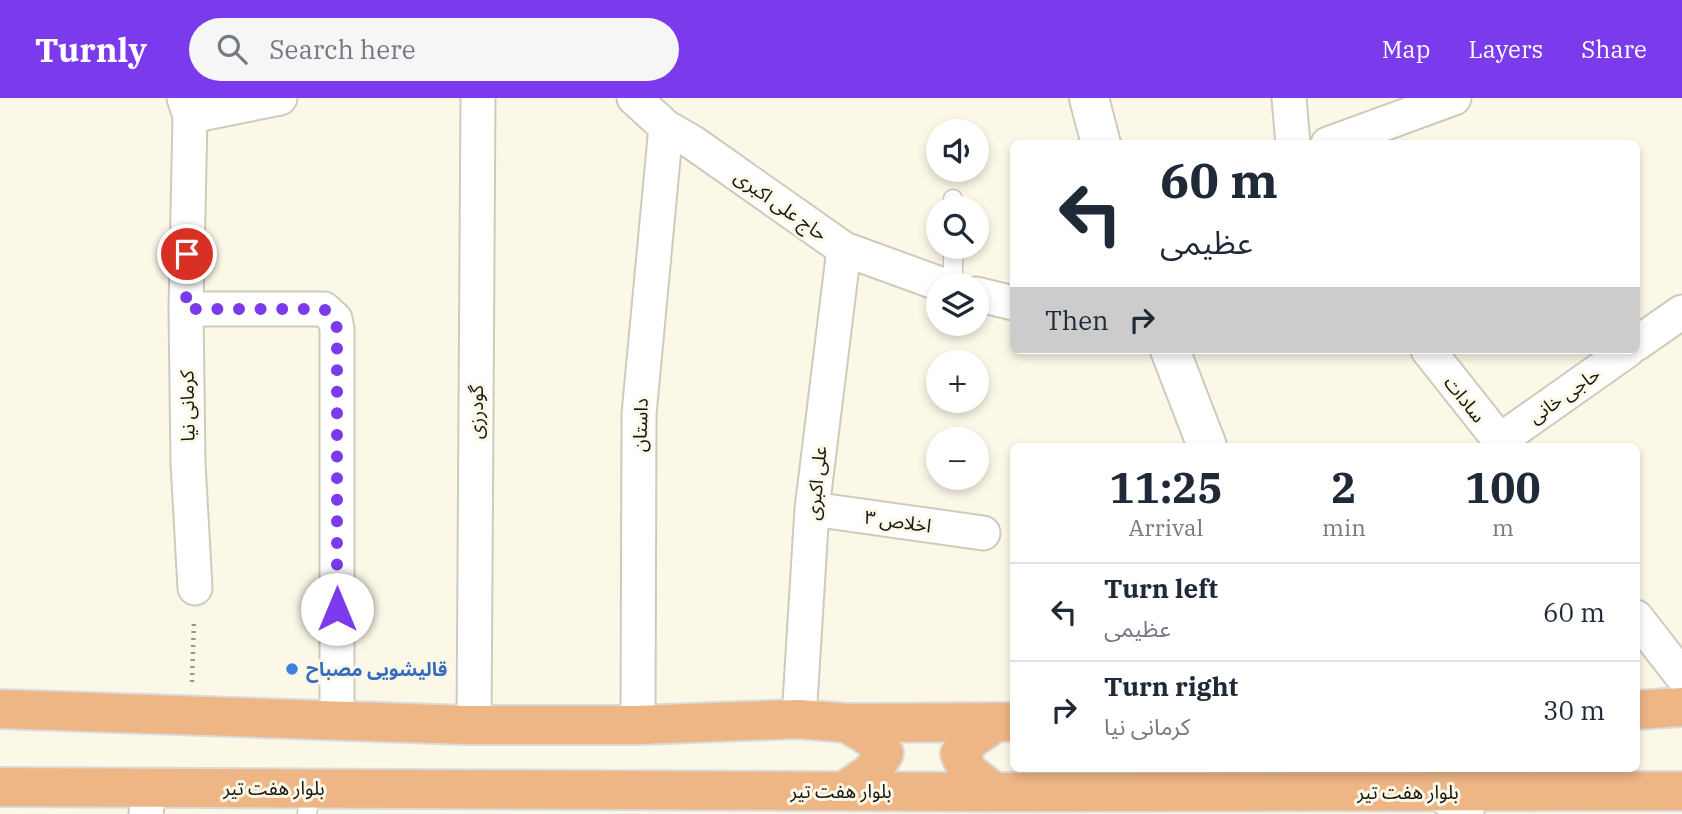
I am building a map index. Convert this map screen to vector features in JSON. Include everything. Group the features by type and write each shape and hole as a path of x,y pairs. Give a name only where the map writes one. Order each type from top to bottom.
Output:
{"main road":[{"path":"1640,710 1682,707"},
{"path":"2,708 474,725 638,725 799,719 847,723 1005,722"},
{"path":"994,792 968,772 960,754 970,740 1005,722"},
{"path":"844,791 870,773 884,753 876,740 847,723"},
{"name":"بلوار هفت تیر","path":"0,787 148,801 545,796 675,802 844,791 994,792 1226,803 1436,791 1682,791"}],"street":[{"path":"187,107 279,98"},
{"name":"گودرزی","path":"474,725 478,98"},
{"name":"حاج علی اکبری","path":"634,98 666,127 692,142 845,249 926,279"},
{"path":"1089,98 1100,140"},
{"path":"1289,98 1293,140"},
{"path":"1339,140 1454,98"},
{"name":"کرمانی نیا","path":"187,107 188,463 195,588"},
{"name":"داستان","path":"638,725 639,414 666,127"},
{"name":"علی اکبری","path":"799,719 812,509 845,249"},
{"path":"989,297 1010,302"},
{"path":"186,309 324,309 335,319 337,721"},
{"path":"1640,341 1682,312"},
{"path":"1172,354 1206,443"},
{"name":"سادات","path":"1431,354 1501,443"},
{"name":"حاجی خانی","path":"1503,443 1623,354"},
{"name":"اخلاص ۳","path":"812,509 983,533"},
{"path":"1640,619 1670,637 1682,676"},
{"path":"1436,791 1467,814"}],"path":[{"path":"191,716 195,588"}],"place":[{"name":"قالیشویی مصباح","path":"292,669"}],"route":[{"path":"187,254 186,309 324,309 335,319 337,609"}]}
